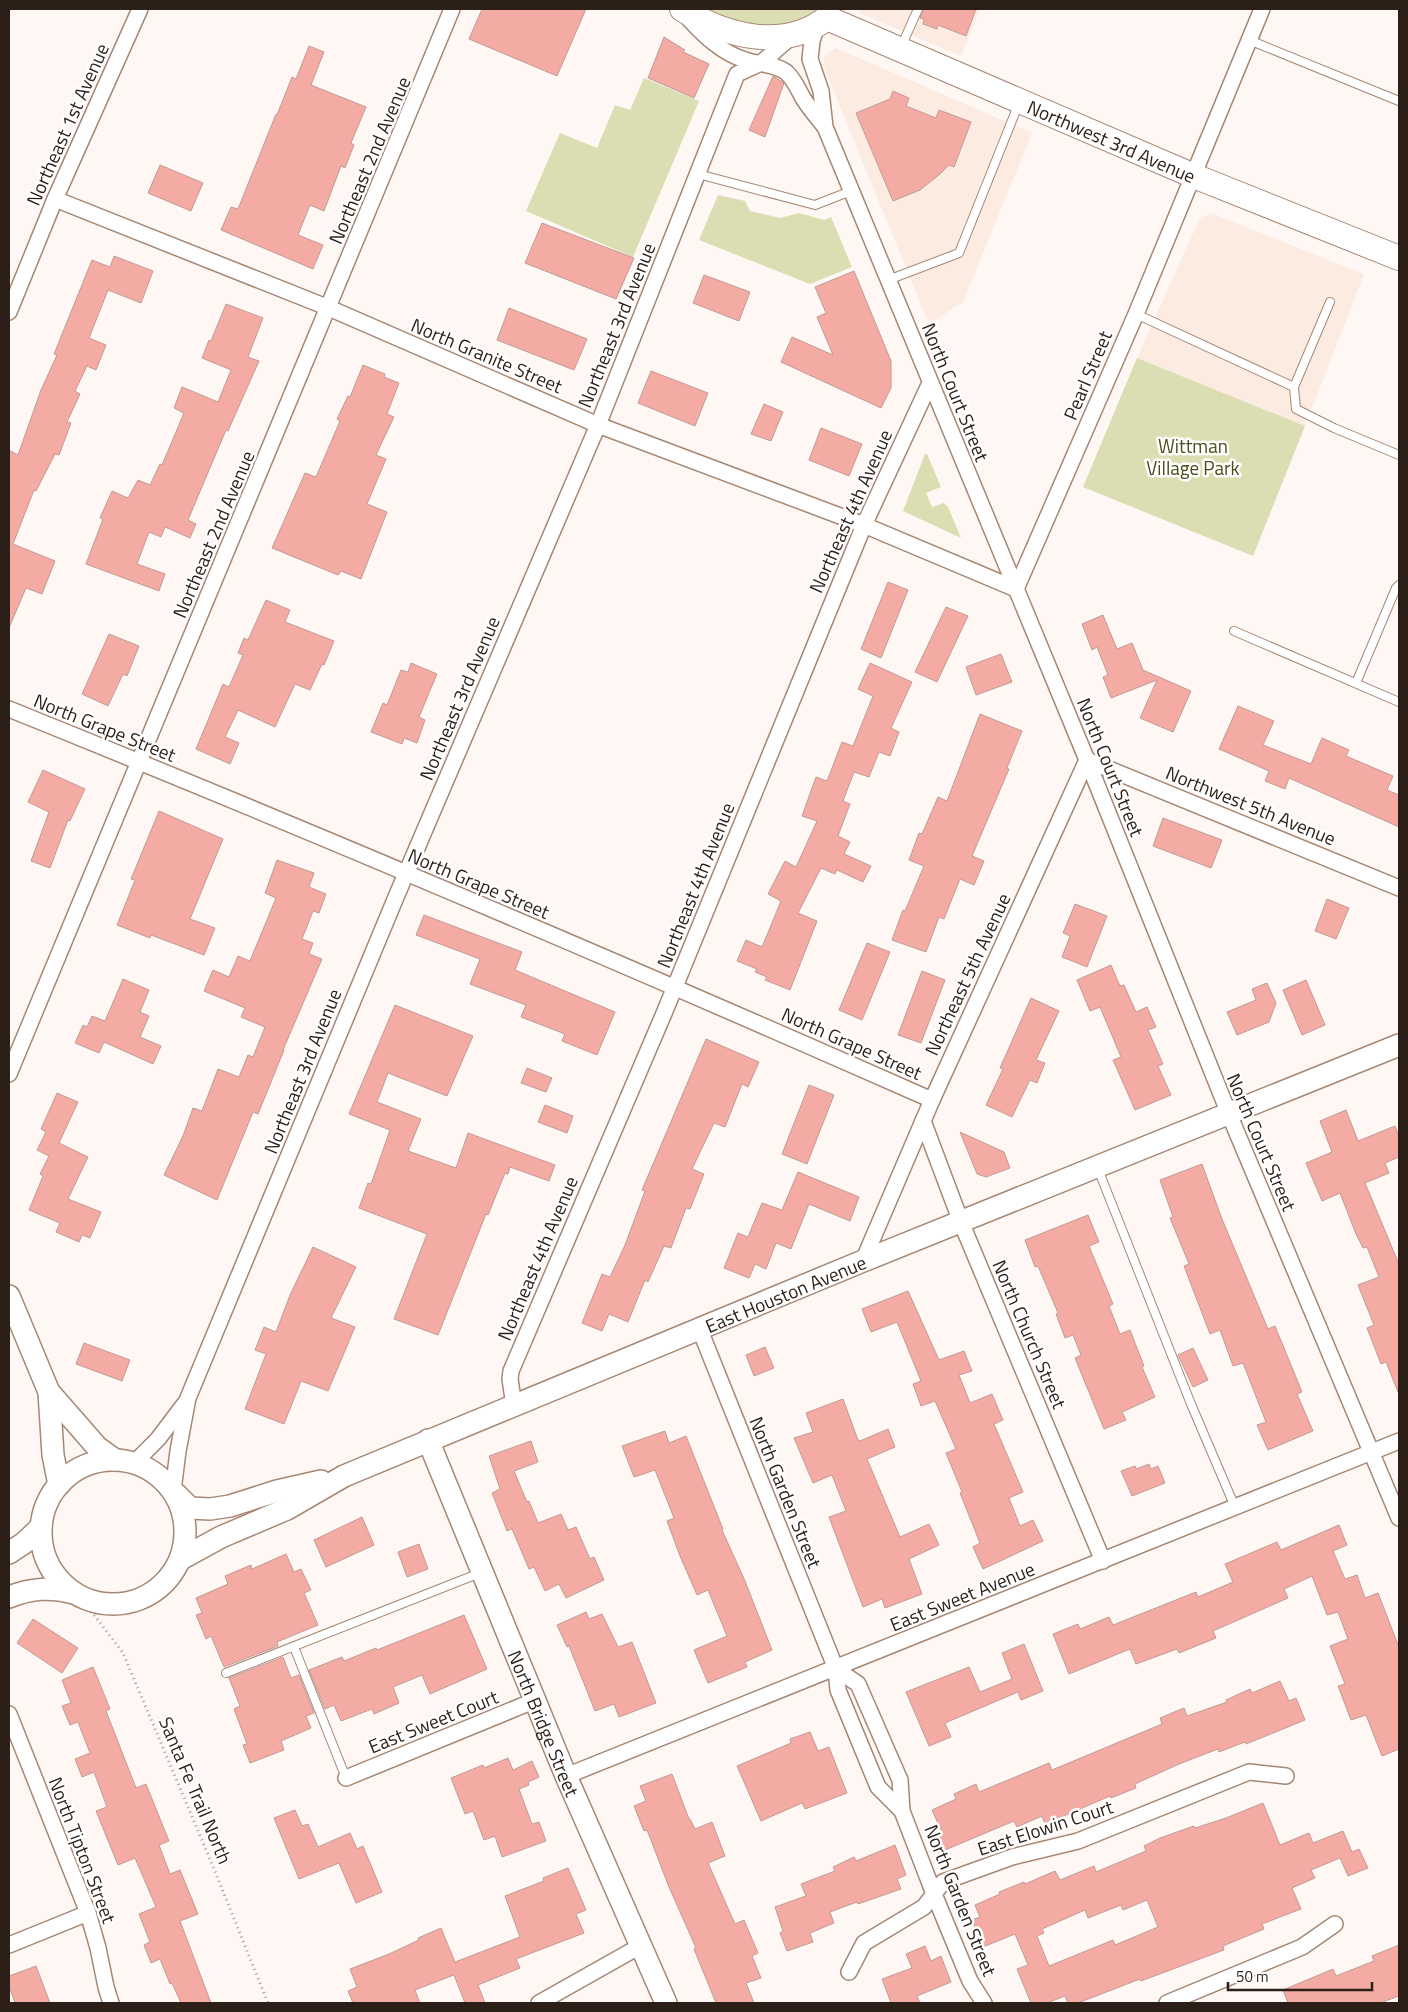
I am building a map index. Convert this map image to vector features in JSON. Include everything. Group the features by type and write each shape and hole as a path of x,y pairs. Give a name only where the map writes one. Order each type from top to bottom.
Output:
{"main road":[{"path":"680,9 710,25 739,34 768,37 792,36 805,32 826,18"},
{"name":"Northwest 3rd Avenue","path":"826,18 1194,176 1399,258"},
{"name":"East Houston Avenue","path":"181,1559 221,1537 287,1509 344,1476 428,1440 700,1330 863,1261 1399,1045"},
{"path":"9,1296 49,1392 97,1447 124,1461 156,1473 174,1493 184,1515 186,1538 181,1559 168,1580 150,1595 127,1603 103,1604 57,1589 42,1588 26,1590 9,1597"},
{"path":"49,1392 53,1455 58,1485"},
{"name":"North Bridge Street","path":"428,1440 566,1776 666,2003"},
{"path":"77,1595 60,1581 48,1565 42,1547 41,1527 46,1505 58,1485 74,1471 94,1462 124,1461"},
{"name":"East Houston Avenue","path":"174,1493 190,1508 210,1509 230,1506 277,1491 344,1476"},
{"path":"9,1553 24,1544 41,1527"}],"street":[{"name":"Northeast 1st Avenue","path":"9,312 55,199 140,9"},
{"name":"Northeast 2nd Avenue","path":"9,1074 452,9"},
{"path":"680,9 703,34 726,52 748,61 774,66 786,72 795,82 803,99 824,127"},
{"name":"Pearl Street","path":"1016,589 1136,314 1262,9"},
{"name":"North Court Street","path":"826,18 812,41 810,59 821,91 824,127 1087,760 1228,1114 1399,1518"},
{"path":"726,52 737,74 761,63 792,36"},
{"name":"Northeast 3rd Avenue","path":"174,1493 178,1451 188,1398 406,873 598,425 737,74"},
{"name":"North Granite Street","path":"55,199 328,308 598,425 864,525 1016,589"},
{"name":"Northeast 4th Avenue","path":"514,1406 510,1379 511,1370 675,986 864,525 930,382"},
{"name":"North Grape Street","path":"9,709 675,986 932,1100"},
{"name":"Northwest 5th Avenue","path":"1087,760 1399,888"},
{"name":"Northeast 5th Avenue","path":"863,1261 932,1100 1087,760"},
{"name":"North Church Street","path":"923,1122 961,1222 1103,1561"},
{"name":"North Garden Street","path":"700,1330 836,1668 838,1690 878,1786 902,1811"},
{"name":"Northeast 3rd Avenue","path":"124,1461 158,1439 188,1398"},
{"name":"East Sweet Avenue","path":"566,1776 1399,1441"},
{"name":"North Garden Street","path":"836,1668 858,1684 900,1780 902,1811 934,1894 970,1981 984,2003"},
{"name":"East Sweet Court","path":"346,1778 536,1700"},
{"name":"North Tipton Street","path":"9,1714 88,1913 111,2003"},
{"name":"East Elowin Court","path":"849,1972 864,1943 924,1907 943,1882 1012,1857 1078,1841 1248,1772 1286,1776"},
{"path":"9,1945 88,1913"},
{"path":"1167,2003 1302,1947 1335,1924"},
{"path":"540,2003 642,1945"}],"lane":[{"path":"900,49 918,9"},
{"path":"1249,40 1399,101"},
{"path":"888,280 959,253 1020,101"},
{"path":"698,174 815,205 851,191"},
{"path":"1330,302 1294,387 1296,409 1334,428 1399,455"},
{"path":"1136,314 1294,387"},
{"path":"1356,683 1396,588 1399,585"},
{"path":"1234,631 1399,702"},
{"path":"1098,1167 1191,1404 1235,1507"},
{"path":"226,1673 481,1572"},
{"path":"294,1647 346,1778"}],"path":[{"name":"Santa Fe Trail North","path":"77,1595 122,1653 212,1864 268,2003"}],"shaded area":[{"path":"857,9 980,9 961,56 859,13"},
{"path":"836,48 1032,133 963,302 929,324 823,65 825,55"},
{"path":"1211,213 1364,274 1305,426 1137,358 1200,218"}],"green space":[{"path":"706,9 818,9 792,23 763,27 733,22"},
{"path":"644,78 699,101 633,257 526,211 560,133 597,148 615,105 630,110"},
{"path":"718,195 745,201 750,211 780,218 799,213 824,220 831,217 852,267 810,284 699,240"},
{"name":"Wittman Village Park","path":"1137,358 1305,426 1253,556 1083,487"},
{"path":"925,454 927,454 941,487 926,493 932,507 944,503 948,507 961,538 903,511"}],"building":[{"path":"482,9 586,9 557,76 469,39"},
{"path":"924,9 976,9 966,36 938,25 937,29 923,24 924,19 920,18"},
{"path":"664,37 685,50 683,52 709,64 694,98 648,78"},
{"path":"309,46 324,52 311,85 366,107 351,143 354,145 345,168 341,166 324,211 310,205 298,235 323,245 313,269 221,230 231,207 238,209 292,77 296,79"},
{"path":"773,76 784,83 765,137 749,130"},
{"path":"893,91 909,98 906,106 936,118 939,110 971,122 954,167 949,165 920,190 893,201 856,113 890,99"},
{"path":"160,165 203,183 191,211 148,193"},
{"path":"542,223 634,258 616,299 525,263"},
{"path":"114,256 153,271 141,303 108,290 89,338 106,345 96,370 87,366 75,391 80,394 67,422 71,423 59,455 55,454 36,491 34,490 13,544 55,561 42,594 26,588 9,628 9,450 18,455 41,390 57,355 54,354 92,260 110,267"},
{"path":"854,271 891,361 891,388 881,408 781,362 792,337 833,355 817,317 826,313 815,287"},
{"path":"704,275 750,292 739,321 693,303"},
{"path":"226,304 263,318 248,357 259,361 228,431 226,430 188,520 196,524 190,538 165,527 161,537 149,532 137,564 165,574 159,591 86,564 103,519 100,518 112,491 128,498 138,480 150,485 160,464 162,465 184,413 174,408 182,387 218,402 231,370 202,358"},
{"path":"509,308 587,339 574,370 497,340"},
{"path":"363,365 385,374 384,377 399,383 387,414 394,417 376,455 386,459 367,504 387,512 361,579 341,571 338,575 272,548 305,473 316,477 340,421 337,419 348,396 350,397"},
{"path":"651,371 708,393 695,426 638,403"},
{"path":"764,404 783,412 771,441 751,434"},
{"path":"821,428 862,444 849,476 809,460"},
{"path":"888,582 908,590 881,658 861,649"},
{"path":"266,600 290,610 285,622 334,641 324,665 322,664 310,690 295,684 275,727 238,710 225,737 239,743 230,764 196,749 223,684 229,687 243,655 238,653 244,638 248,640"},
{"path":"946,607 968,616 937,682 915,672"},
{"path":"1103,615 1117,649 1132,643 1143,670 1191,691 1173,732 1140,718 1157,680 1111,698 1103,677 1108,675 1097,647 1092,650 1082,624"},
{"path":"109,634 139,646 127,676 123,674 108,706 82,694"},
{"path":"1001,654 1012,682 976,695 966,667"},
{"path":"411,663 437,674 419,717 425,720 417,743 404,738 402,744 371,732 383,703 387,705 401,670 408,672"},
{"path":"870,663 912,682 891,728 899,732 890,756 879,752 869,777 854,772 843,801 850,804 838,836 850,842 844,854 871,866 863,882 837,870 835,874 821,868 798,913 817,921 790,990 765,980 767,977 755,972 757,969 737,961 746,940 762,947 781,901 768,894 785,861 796,867 817,821 802,816 816,777 827,781 842,742 853,746 873,696 858,689"},
{"path":"1238,706 1274,721 1263,745 1311,764 1322,738 1349,750 1346,756 1393,776 1387,790 1399,795 1399,827 1289,778 1285,789 1265,781 1269,771 1219,749"},
{"path":"980,714 1022,731 1007,768 1009,769 972,856 984,861 974,885 960,879 944,919 939,917 926,952 892,940 903,910 905,911 924,866 909,860 919,833 922,834 938,797 947,801"},
{"path":"43,770 85,789 70,821 68,820 50,868 31,861 49,812 28,802"},
{"path":"159,811 223,839 190,919 215,928 204,955 151,935 150,938 117,925 135,880 131,879"},
{"path":"1163,818 1222,840 1211,868 1153,846"},
{"path":"277,860 314,873 309,887 326,894 319,913 313,911 302,939 313,943 309,954 322,959 258,1114 253,1112 217,1200 164,1175 183,1136 193,1108 202,1111 218,1069 239,1077 248,1055 253,1057 265,1027 241,1017 245,1008 204,991 213,970 229,977 238,956 250,961 276,898 265,893"},
{"path":"1327,899 1349,908 1336,939 1315,931"},
{"path":"1075,904 1107,916 1087,967 1062,957 1070,936 1063,933"},
{"path":"424,915 522,952 515,970 615,1012 597,1055 562,1041 565,1034 521,1017 526,1005 470,984 480,959 416,935"},
{"path":"867,943 890,952 862,1020 839,1010"},
{"path":"1111,965 1120,986 1124,985 1136,1012 1147,1007 1156,1027 1148,1030 1163,1064 1158,1066 1171,1095 1135,1110 1113,1060 1121,1057 1100,1007 1090,1011 1077,980"},
{"path":"922,971 945,980 921,1043 898,1035"},
{"path":"123,979 149,990 140,1012 149,1016 140,1037 161,1046 153,1064 104,1042 99,1053 75,1043 83,1025 87,1027 92,1016 105,1021"},
{"path":"1306,980 1325,1025 1302,1035 1283,990"},
{"path":"1267,983 1276,1003 1269,1022 1237,1035 1227,1012 1256,1000 1252,989"},
{"path":"1031,998 1059,1011 1036,1060 1045,1063 1037,1083 1030,1080 1012,1117 986,1105 1003,1069 1000,1068"},
{"path":"395,1005 473,1036 447,1096 388,1073 377,1102 421,1119 408,1151 456,1168 468,1133 555,1165 549,1181 510,1167 508,1174 505,1173 488,1215 486,1214 438,1335 394,1319 427,1234 359,1208 368,1183 371,1184 390,1130 349,1114"},
{"path":"706,1039 759,1062 748,1087 742,1084 725,1127 714,1123 692,1169 704,1174 690,1209 686,1208 671,1248 664,1246 648,1282 645,1280 628,1322 609,1314 602,1331 582,1323 602,1274 610,1277 625,1245 645,1191 642,1190"},
{"path":"527,1068 552,1078 546,1092 521,1083"},
{"path":"809,1085 834,1095 807,1164 782,1154"},
{"path":"57,1093 78,1102 59,1143 88,1157 68,1199 101,1212 90,1238 82,1235 79,1242 56,1232 60,1223 29,1210 43,1176 40,1174 49,1156 37,1150 46,1132 41,1129"},
{"path":"545,1105 573,1116 567,1133 538,1122"},
{"path":"1346,1110 1358,1141 1395,1126 1399,1136 1399,1157 1385,1163 1389,1173 1365,1183 1399,1264 1399,1392 1386,1362 1381,1364 1367,1328 1374,1325 1358,1285 1379,1277 1367,1247 1363,1248 1356,1234 1340,1193 1322,1201 1306,1163 1332,1152 1320,1121"},
{"path":"960,1132 1004,1152 1010,1168 986,1177 977,1174"},
{"path":"1202,1164 1222,1219 1268,1329 1275,1326 1302,1392 1297,1394 1313,1431 1268,1450 1257,1425 1266,1422 1243,1363 1233,1366 1220,1330 1210,1334 1184,1266 1189,1264 1170,1218 1173,1217 1160,1180"},
{"path":"798,1172 859,1197 850,1221 809,1204 791,1249 776,1243 766,1269 755,1264 749,1278 724,1268 738,1233 748,1237 762,1203 782,1210"},
{"path":"1088,1215 1099,1242 1089,1246 1113,1304 1109,1306 1120,1334 1130,1330 1144,1366 1142,1367 1155,1397 1122,1412 1126,1420 1104,1429 1075,1358 1081,1355 1073,1335 1065,1338 1056,1314 1058,1313 1038,1266 1035,1267 1025,1240"},
{"path":"313,1247 356,1267 331,1318 355,1327 328,1391 301,1381 284,1424 245,1409 266,1354 255,1350 264,1327 276,1332 290,1295"},
{"path":"908,1291 939,1360 964,1351 972,1371 959,1375 970,1403 992,1394 1003,1420 994,1424 1023,1492 1009,1498 1020,1526 1033,1520 1043,1541 983,1569 973,1547 980,1543 946,1453 956,1449 935,1401 921,1406 913,1384 921,1381 897,1322 871,1332 862,1309"},
{"path":"84,1343 130,1360 122,1381 76,1364"},
{"path":"765,1347 774,1368 754,1376 746,1355"},
{"path":"1193,1348 1208,1380 1193,1387 1178,1355"},
{"path":"843,1399 858,1440 860,1441 888,1429 895,1447 867,1459 900,1537 929,1524 939,1545 909,1559 922,1594 885,1608 882,1599 863,1607 829,1517 846,1511 832,1475 813,1483 794,1438 813,1432 806,1413"},
{"path":"665,1431 669,1443 686,1436 722,1530 745,1581 772,1650 745,1662 747,1667 708,1683 694,1650 727,1636 708,1590 697,1595 680,1556 667,1521 674,1518 655,1470 634,1477 622,1446"},
{"path":"531,1441 538,1462 514,1471 538,1523 561,1514 568,1530 576,1527 590,1559 594,1557 604,1580 566,1598 559,1584 545,1591 534,1567 529,1569 512,1529 507,1531 492,1493 500,1489 489,1456"},
{"path":"1149,1464 1151,1469 1158,1466 1165,1483 1132,1496 1121,1471 1135,1466 1136,1469"},
{"path":"362,1517 374,1545 326,1567 314,1540"},
{"path":"1339,1525 1347,1545 1333,1551 1345,1579 1357,1575 1365,1598 1378,1593 1399,1647 1399,1749 1382,1756 1366,1715 1351,1720 1338,1686 1345,1684 1330,1646 1348,1639 1338,1612 1327,1615 1312,1576 1284,1589 1288,1598 1213,1631 1216,1638 1179,1653 1177,1649 1136,1664 1130,1649 1069,1674 1053,1634 1078,1624 1080,1629 1109,1617 1113,1625 1196,1592 1198,1597 1233,1582 1225,1564 1277,1542 1281,1550"},
{"path":"419,1544 428,1569 407,1577 398,1552"},
{"path":"286,1554 294,1572 301,1569 311,1590 304,1593 318,1625 277,1642 278,1646 224,1667 211,1636 206,1639 196,1615 202,1613 196,1598 228,1584 225,1576 251,1565 252,1569"},
{"path":"586,1612 589,1619 602,1614 618,1647 632,1642 656,1703 619,1717 614,1704 595,1711 569,1646 567,1647 557,1625"},
{"path":"464,1615 487,1669 430,1694 422,1675 393,1687 399,1703 374,1714 372,1709 341,1721 334,1705 325,1709 309,1670 342,1657 344,1661 376,1648 377,1650"},
{"path":"33,1619 78,1648 62,1673 17,1643"},
{"path":"1024,1644 1043,1691 1021,1700 1018,1692 945,1723 951,1737 929,1746 906,1692 969,1667 980,1692 1012,1679 1002,1653"},
{"path":"283,1657 291,1678 299,1675 314,1713 306,1716 311,1728 281,1741 284,1750 250,1763 243,1745 247,1744 234,1709 240,1706 229,1678"},
{"path":"93,1667 110,1709 106,1711 136,1788 146,1784 169,1841 159,1845 170,1874 180,1870 198,1914 180,1921 211,2003 181,2003 172,1983 170,1984 160,1959 151,1963 144,1945 150,1942 139,1914 156,1907 135,1858 118,1865 96,1811 107,1807 94,1772 82,1777 75,1759 90,1753 78,1722 70,1725 62,1706 71,1703 62,1680"},
{"path":"1280,1681 1289,1701 1296,1698 1305,1720 1246,1744 1245,1742 1219,1752 1218,1749 1179,1764 1135,1784 1136,1788 1111,1798 1110,1796 1045,1824 1042,1816 1017,1827 1014,1821 938,1853 930,1835 941,1830 932,1810 956,1799 954,1794 976,1784 979,1792 1049,1763 1052,1770 1162,1724 1160,1718 1184,1708 1187,1716 1227,1702 1226,1700 1250,1689 1252,1693"},
{"path":"810,1732 818,1751 829,1747 847,1793 805,1809 802,1803 761,1821 737,1766 791,1743 790,1739"},
{"path":"508,1758 513,1770 532,1761 539,1777 528,1782 529,1785 519,1789 532,1824 539,1822 546,1841 502,1857 495,1836 484,1840 473,1811 465,1814 451,1778 483,1765 484,1768"},
{"path":"672,1774 689,1819 695,1829 712,1822 725,1856 708,1863 735,1924 744,1920 758,1953 752,1956 761,1978 746,1983 754,2003 716,2003 694,1949 696,1948 669,1887 647,1830 644,1831 634,1806 646,1801 640,1786"},
{"path":"1263,1803 1280,1845 1309,1833 1313,1843 1343,1831 1352,1852 1359,1849 1368,1868 1348,1876 1340,1858 1311,1870 1315,1878 1292,1888 1301,1909 1262,1924 1264,1929 1223,1946 1224,1950 1078,2003 1068,2003 1065,1996 1047,2003 1031,2003 1017,1969 1028,1965 1015,1934 983,1947 972,1920 980,1917 975,1905 1000,1894 999,1892 1024,1882 1025,1884 1055,1871 1060,1880 1094,1866 1096,1872 1146,1851 1144,1846 1160,1838 1194,1826 1195,1828","holes":["1147,1900 1158,1927 1115,1945 1113,1940 1049,1966 1037,1936 1044,1933 1042,1929 1085,1910 1088,1918 1121,1905 1123,1910"]},
{"path":"295,1810 302,1826 308,1824 318,1847 350,1833 357,1849 363,1846 382,1892 356,1903 339,1863 299,1879 274,1818"},
{"path":"895,1845 906,1875 897,1879 901,1889 830,1912 834,1923 810,1933 813,1942 787,1951 780,1933 783,1931 775,1907 806,1896 801,1884 835,1871 833,1867 854,1857 856,1861"},
{"path":"568,1868 586,1910 576,1914 584,1933 516,1959 520,1968 478,1985 485,2003 465,2003 454,1975 415,1990 420,2003 353,2003 348,1991 357,1987 350,1969 389,1954 441,1928 455,1962 520,1937 505,1896 544,1881 543,1878"},
{"path":"1399,1945 1399,1996 1380,2003 1288,2003 1283,1990 1333,1969 1336,1976 1374,1961 1372,1956"},
{"path":"925,1946 931,1961 941,1956 951,1982 917,1996 920,2003 891,2003 882,1979 912,1968 906,1954"},
{"path":"36,1966 50,2003 15,2003 9,1986 9,1976"}]}
